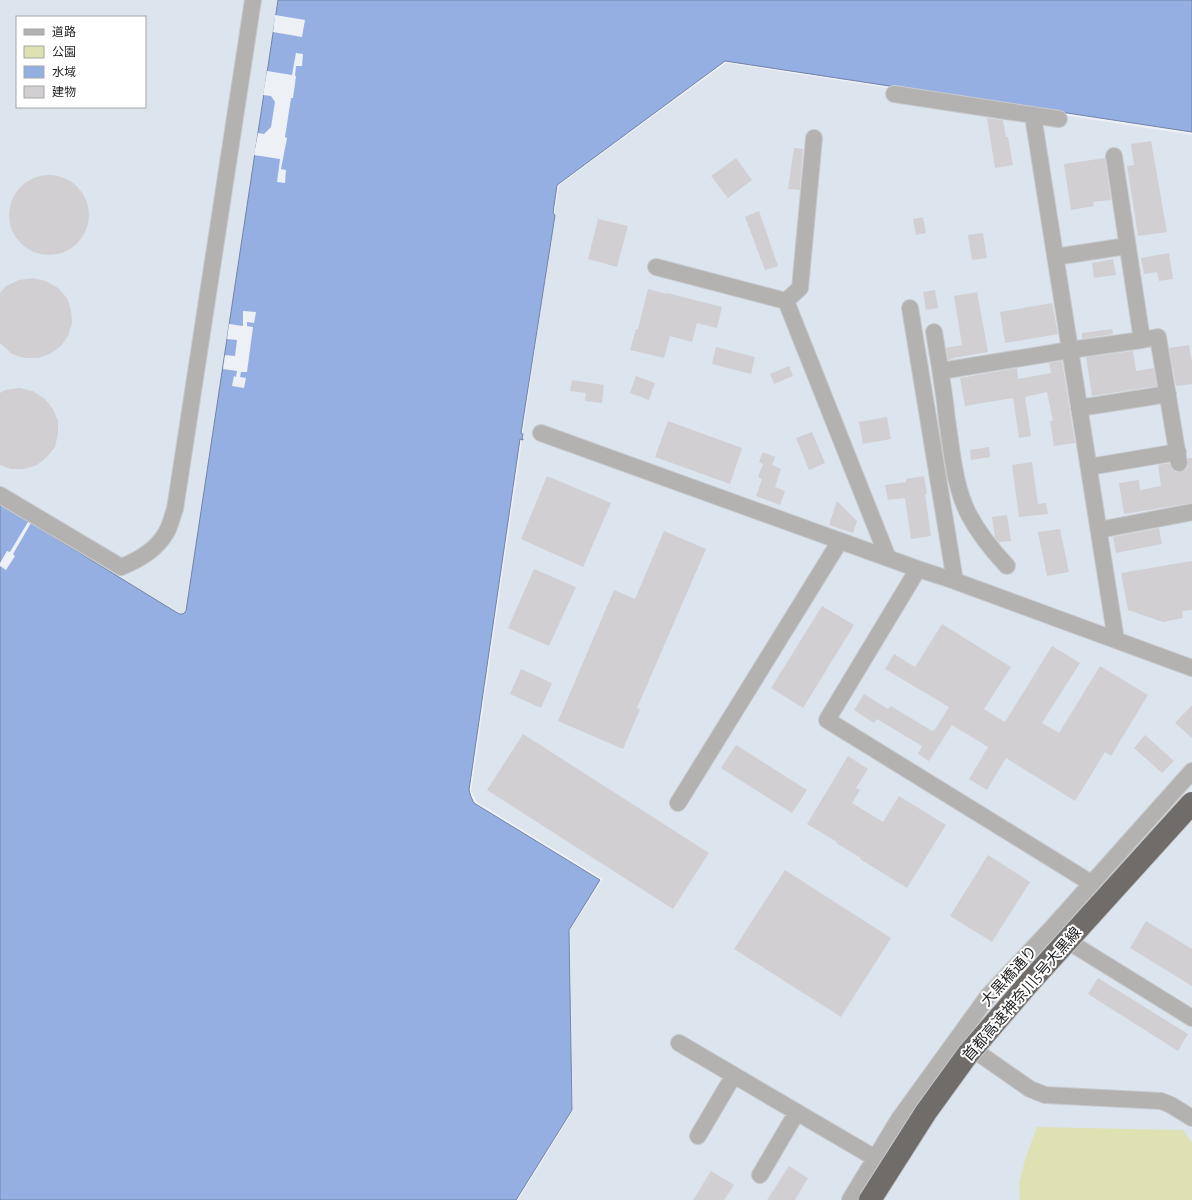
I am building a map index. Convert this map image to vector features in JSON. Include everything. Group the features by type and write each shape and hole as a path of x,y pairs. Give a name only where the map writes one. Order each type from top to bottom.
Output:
{"highway":[{"name":"首都高速神奈川5号大黒線","path":"870,1200 926,1112 968,1054 1028,984 1192,804"},
{"name":"首都高速神奈川5号大黒線","path":"876,1200 930,1115 973,1057 1034,986 1192,812"}],"street":[{"path":"0,495 121,567 133,562 152,550 167,532 174,509 253,0"},
{"path":"894,94 1059,119"},
{"path":"1033,116 1116,640"},
{"path":"786,301 800,288 814,138"},
{"path":"1114,156 1142,340"},
{"path":"1055,257 1127,246"},
{"path":"656,268 786,301"},
{"path":"786,301 888,558"},
{"path":"910,308 955,581"},
{"path":"934,332 941,371 954,472 960,492 968,514 984,540 1007,566"},
{"path":"941,371 1158,337 1179,458 1089,467"},
{"path":"1079,408 1168,394"},
{"path":"541,433 955,581 1192,668"},
{"path":"1098,530 1192,512"},
{"path":"678,803 840,541"},
{"path":"918,569 827,720 1091,883"},
{"name":"大黒橋通り","path":"864,1200 905,1130 963,1042 988,996 1050,930 1192,770"},
{"name":"大黒橋通り","path":"850,1200 899,1119 963,1042 1064,939 1192,794"},
{"path":"1050,930 1192,1018"},
{"path":"963,1042 1030,1089 1045,1095 1161,1101 1192,1118"},
{"path":"679,1043 875,1158"},
{"path":"698,1136 734,1075"},
{"path":"760,1175 797,1112"}],"shaded area":[{"path":"0,0 278,0 186,610 183,614 179,615 0,504"},
{"path":"726,63 1192,135 1192,1200 518,1200 573,1111 570,930 603,879 477,802 471,791 559,185"}],"green space":[{"path":"1037,1127 1183,1130 1192,1143 1192,1200 1020,1200 1019,1183 1025,1160"}],"water":[{"path":"278,0 1192,0 1192,132 725,61 557,185 553,213 555,215 521,433 523,434 523,440 520,439 469,790 474,803 600,880 569,930 572,1110 516,1200 0,1200 0,504 179,614 183,614 186,611"}],"pier":[{"path":"275,15 305,20 302,37 273,32"},
{"path":"296,53 303,54 302,66 296,66 293,98 291,98 285,137 287,138 281,169 286,170 285,183 277,182 280,159 254,155 258,133 264,134 271,127 275,102 271,96 263,95 267,71 292,75"},
{"path":"243,311 256,312 254,323 247,322 247,326 253,327 247,372 241,372 240,377 246,378 244,388 232,386 234,376 236,377 237,371 223,369 225,355 235,356 237,340 227,339 229,324 243,326"},
{"path":"28,522 31,523 13,554 15,556 6,570 0,566 0,563 7,551 10,552"}],"building":[{"path":"987,118 1003,120 1013,165 995,168"},
{"path":"1151,141 1167,232 1138,236 1127,166 1134,165 1131,144"},
{"path":"794,148 803,149 800,190 788,189"},
{"path":"736,158 752,180 728,198 711,176"},
{"path":"1105,158 1111,200 1093,202 1094,206 1071,210 1064,164"},
{"path":"49,175 64,178 77,187 86,200 89,215 86,230 77,243 64,252 49,255 34,252 21,243 12,230 9,215 12,200 21,187 34,178"},
{"path":"759,211 778,266 765,270 745,217"},
{"path":"923,217 926,233 916,235 913,219"},
{"path":"598,219 628,226 617,267 588,259"},
{"path":"983,233 987,258 972,260 968,235"},
{"path":"1169,253 1173,279 1159,281 1157,272 1144,274 1141,258"},
{"path":"1113,259 1116,275 1094,278 1092,263"},
{"path":"33,278 46,281 58,288 67,298 71,310 72,323 68,336 61,346 50,354 38,358 24,358 12,354 0,343 0,293 6,286 19,280"},
{"path":"648,289 722,307 717,328 697,323 692,342 670,336 664,358 630,350 636,329 638,329"},
{"path":"935,290 938,308 926,310 923,292"},
{"path":"977,292 988,352 948,360 946,348 962,345 954,296"},
{"path":"1052,303 1058,334 1005,343 1000,312"},
{"path":"1112,329 1113,334 1082,339 1082,333"},
{"path":"1189,345 1192,362 1192,384 1176,386 1169,348"},
{"path":"716,347 755,357 751,374 712,364"},
{"path":"1133,351 1136,371 1154,368 1157,386 1092,396 1086,357"},
{"path":"1062,361 1075,443 1054,446 1050,421 1053,421 1047,392 1025,397 1031,436 1019,438 1013,398 965,406 960,378 1017,368 1018,379 1051,373 1049,363"},
{"path":"789,366 793,376 774,384 770,374"},
{"path":"636,376 655,383 649,400 630,393"},
{"path":"572,380 604,385 602,403 585,401 586,393 570,391"},
{"path":"19,388 33,391 45,399 53,409 58,421 58,434 55,447 47,457 37,465 24,469 11,469 0,465 0,393 5,390"},
{"path":"887,417 891,439 863,444 859,422"},
{"path":"668,421 742,448 730,484 655,457"},
{"path":"812,432 825,463 809,470 796,438"},
{"path":"989,447 990,457 971,460 970,450"},
{"path":"763,452 775,457 772,465 781,469 775,487 785,491 780,505 756,496 762,479 758,477 763,464 759,462"},
{"path":"1188,458 1192,458 1192,503 1124,514 1119,483 1139,480 1140,490 1161,486 1158,465 1169,463 1172,469 1176,472 1181,472 1188,467"},
{"path":"1032,462 1038,504 1046,503 1048,514 1019,517 1012,465"},
{"path":"547,476 611,503 583,567 521,539"},
{"path":"924,476 931,536 911,539 905,498 888,500 885,485 906,482 906,479"},
{"path":"837,501 857,521 853,533 829,525"},
{"path":"1007,515 1011,541 999,542 995,538 992,517"},
{"path":"1159,528 1162,544 1116,553 1113,537"},
{"path":"1060,529 1069,572 1047,576 1038,532"},
{"path":"664,531 706,549 637,708 640,709 623,749 558,721 614,590 635,599"},
{"path":"1192,561 1192,610 1182,611 1183,618 1163,622 1128,610 1121,573"},
{"path":"534,569 576,587 549,646 508,628"},
{"path":"822,606 854,625 803,708 771,688"},
{"path":"942,624 1011,667 984,709 1005,722 1052,646 1080,663 1042,723 1059,733 1100,666 1148,695 1111,756 1105,752 1075,801 1006,758 987,790 969,779 988,747 952,725 929,761 918,754 922,746 877,719 874,723 854,710 864,694 888,709 891,706 934,731 949,707 885,669 894,654 915,667"},
{"path":"521,669 552,683 541,708 510,694"},
{"path":"1192,705 1192,738 1175,723"},
{"path":"523,734 709,853 673,909 487,790"},
{"path":"1145,735 1174,761 1162,773 1134,748"},
{"path":"736,745 807,790 792,813 721,768"},
{"path":"848,756 868,769 856,788 860,790 852,803 883,822 899,796 946,825 907,888 807,824"},
{"path":"988,855 1030,882 992,942 950,916"},
{"path":"785,870 891,938 841,1017 734,949"},
{"path":"1146,921 1192,949 1192,986 1130,948"},
{"path":"1098,978 1188,1034 1178,1051 1088,994"},
{"path":"789,1166 808,1178 795,1200 767,1200"},
{"path":"711,1171 734,1185 724,1200 693,1200"}]}
